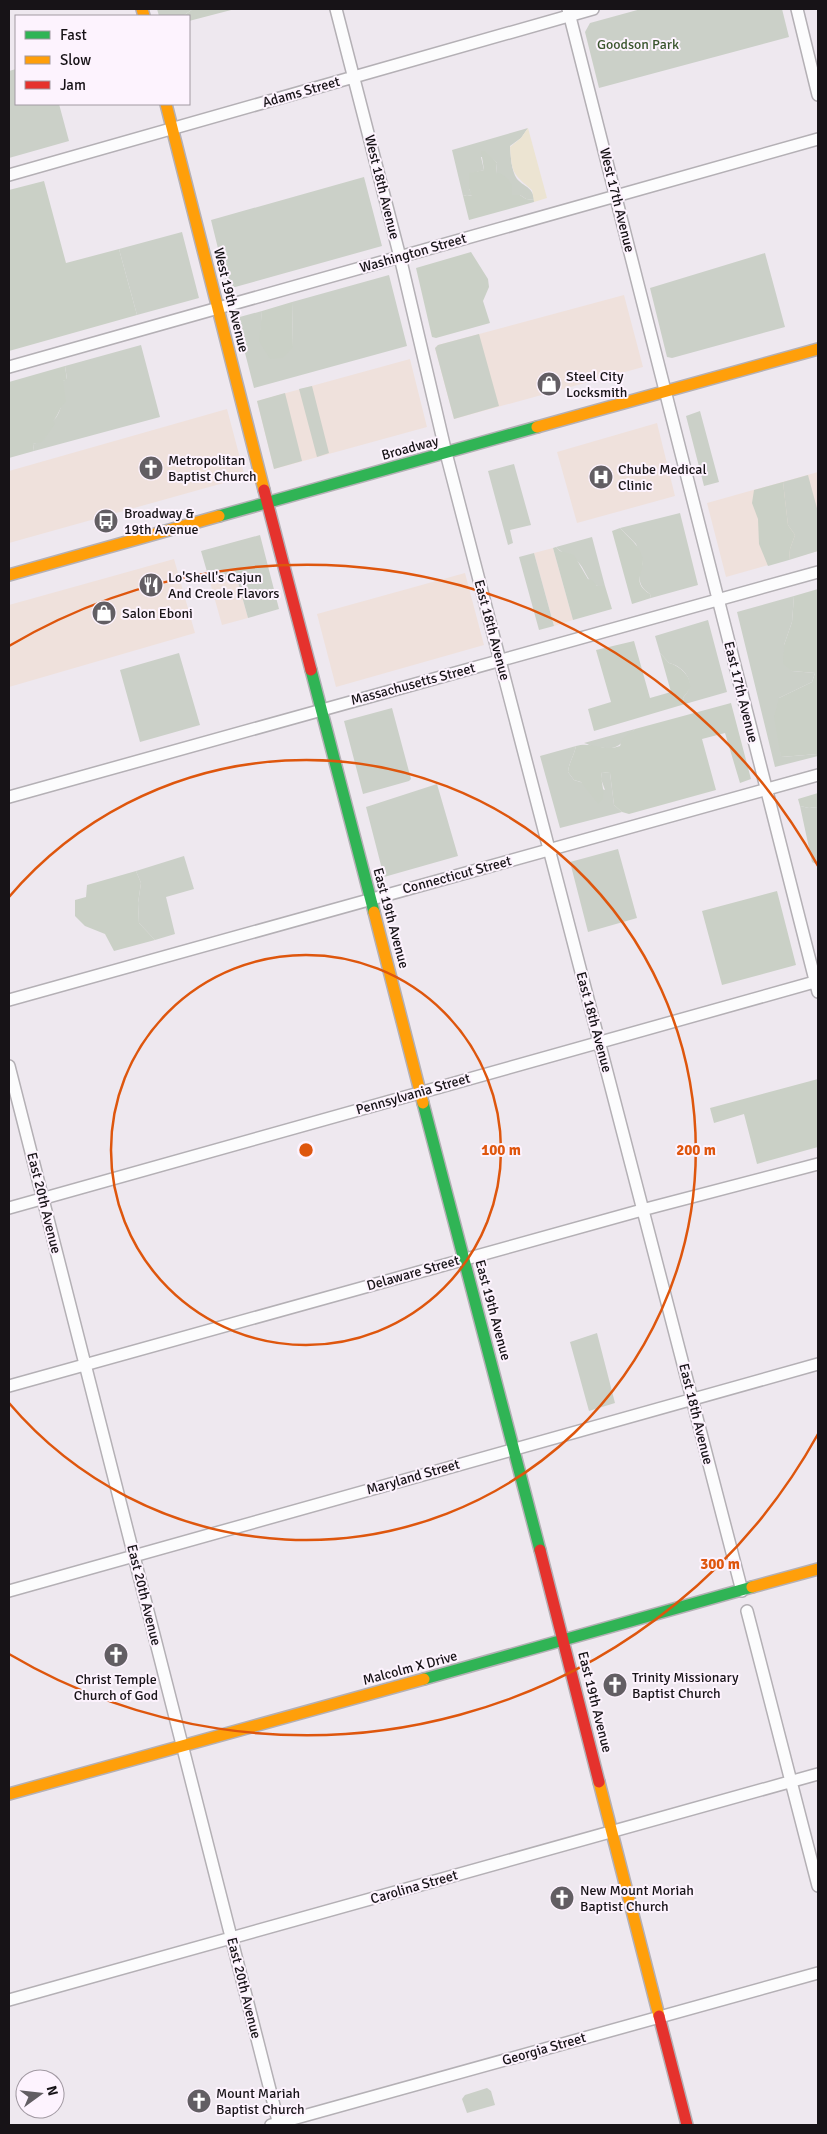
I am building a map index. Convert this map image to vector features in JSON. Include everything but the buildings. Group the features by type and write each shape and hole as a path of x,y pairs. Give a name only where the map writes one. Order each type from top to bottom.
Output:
{"street":[{"name":"West 18th Avenue","path":"336,9 400,257 446,454"},
{"name":"Adams Street","path":"9,175 354,77 569,12 593,9"},
{"path":"797,9 818,95"},
{"name":"West 17th Avenue","path":"569,12 665,392"},
{"name":"West 19th Avenue","path":"166,105 267,503"},
{"name":"Washington Street","path":"9,368 818,139"},
{"name":"Broadway","path":"9,575 818,349"},
{"name":"East 17th Avenue","path":"665,392 817,985"},
{"name":"East 18th Avenue","path":"446,454 742,1591"},
{"name":"East 19th Avenue","path":"267,503 564,1641 688,2125"},
{"name":"Massachusetts Street","path":"9,797 818,572"},
{"name":"Connecticut Street","path":"9,1000 818,775"},
{"name":"Pennsylvania Street","path":"9,1208 599,1042 817,985"},
{"name":"East 20th Avenue","path":"9,1066 232,1939 276,2124"},
{"name":"Delaware Street","path":"9,1386 642,1210 818,1164"},
{"name":"Maryland Street","path":"9,1591 818,1364"},
{"name":"Malcolm X Drive","path":"9,1794 818,1570"},
{"path":"746,1611 818,1886"},
{"name":"Carolina Street","path":"9,2000 818,1774"},
{"name":"Georgia Street","path":"276,2124 818,1973"}],"shaded area":[{"path":"193,9 235,9 190,21 190,15 184,15"},
{"path":"481,151 485,151 497,163 496,173 504,175 512,185 512,195 520,195 526,199 535,200 534,202 469,220 463,196 472,196 469,189 469,173 484,170"},
{"path":"44,181 66,263 119,249 137,315 9,351 9,190"},
{"path":"471,252 488,279 489,287 483,301 490,323 436,338 432,337 416,268"},
{"path":"624,295 643,367 454,419 435,348 438,345"},
{"path":"292,302 293,347 283,358 270,359 259,341 262,311"},
{"path":"410,359 427,427 274,469 257,401"},
{"path":"65,366 67,380 63,381 66,402 53,421 55,424 42,442 33,444 34,451 9,458 9,382"},
{"path":"227,409 245,477 9,543 9,471"},
{"path":"657,423 675,496 577,523 557,452"},
{"path":"818,472 818,551 726,577 707,503"},
{"path":"783,482 788,525 795,535 790,549 789,560 768,566 759,544 758,519 752,503 754,490"},
{"path":"620,528 641,552 643,562 640,576 641,585 650,594 651,598 632,604 612,531"},
{"path":"556,547 560,551 574,555 588,579 592,580 597,586 605,586 612,609 573,620 553,548"},
{"path":"553,548 573,620 554,626 534,553"},
{"path":"174,559 195,633 9,687 9,605"},
{"path":"465,573 484,645 336,687 317,614"},
{"path":"236,575 248,618 222,625 210,582"},
{"path":"818,589 818,754 781,757 774,717 779,698 812,682 815,673 792,671 783,664 784,645 792,622 794,596"},
{"path":"634,641 650,698 671,692 660,653 669,663 684,672 689,679 690,687 683,698 685,704 594,731 588,709 611,702 596,650"},
{"path":"731,703 751,779 740,783 725,733 702,739 716,790 629,814 622,812 614,805 610,773 602,772 603,799 598,804 581,782 574,780 568,772 576,746 587,745 614,748 620,746 622,739 635,729"},
{"path":"818,793 818,807 800,806 798,799"},
{"path":"136,871 141,883 138,903 139,923 155,940 114,951 105,934 85,926 75,916 75,900 86,897 87,885"},
{"path":"777,891 796,965 722,985 702,911"},
{"path":"818,1079 818,1147 757,1164 744,1114 714,1123 710,1108"}],"green space":[{"path":"157,9 193,9 184,15 159,15"},
{"name":"Goodson Park","path":"641,9 782,9 789,37 599,88 585,32 590,23"},
{"path":"15,69 15,105 59,105 69,141 9,158 9,71"},
{"path":"528,128 521,138 510,146 511,159 517,179 530,189 535,200 526,199 520,195 511,195 511,189 496,173 497,163 491,158 481,157 484,170 469,174 469,189 473,196 463,196 452,150"},
{"path":"364,177 382,246 228,289 211,220"},
{"path":"182,232 199,298 137,315 119,249"},
{"path":"765,253 785,327 672,358 667,357 650,288"},
{"path":"389,275 407,346 254,388 236,318 262,311 260,341 293,347 292,302"},
{"path":"479,334 499,406 454,419 435,348 438,345"},
{"path":"141,345 160,417 34,451 33,444 46,436 59,412 63,381 67,379 65,366"},
{"path":"312,386 329,453 317,457 299,389"},
{"path":"285,393 302,461 274,469 257,401"},
{"path":"700,411 719,482 704,486 686,416"},
{"path":"514,464 531,525 510,530 513,543 508,545 488,471"},
{"path":"808,475 818,512 818,551 789,560 790,549 795,535 788,525 783,482"},
{"path":"680,513 698,585 651,598 650,594 641,584 640,572 643,563 636,544 620,528"},
{"path":"260,535 279,609 248,618 236,575 210,582 201,551"},
{"path":"592,537 605,586 601,587 590,580 576,560 556,547"},
{"path":"534,553 554,626 539,630 519,557"},
{"path":"794,596 792,622 784,645 792,671 815,673 812,682 779,698 781,757 818,754 818,756 775,767 737,612"},
{"path":"708,620 727,692 685,704 683,698 689,688 689,679 681,669 669,663 660,653 655,636"},
{"path":"179,653 200,725 140,742 120,670"},
{"path":"392,708 411,779 363,794 344,721"},
{"path":"635,729 622,743 615,747 594,747 584,743"},
{"path":"576,746 568,772 574,780 605,790 601,779 602,772 610,773 614,805 622,812 560,828 540,756"},
{"path":"437,784 458,856 384,877 366,807"},
{"path":"800,806 818,807 818,865 812,862"},
{"path":"618,849 637,918 588,932 570,862"},
{"path":"184,856 194,889 166,897 175,934 155,940 139,923 138,903 141,883 136,871"},
{"path":"597,1333 615,1403 589,1411 570,1342"},
{"path":"487,2088 491,2091 495,2105 467,2113 462,2099 465,2095"}],"sand":[{"path":"528,128 547,198 534,202 532,190 514,172 511,162 510,147 521,138"}],"traffic: fast":[{"path":"219,516 537,427"},
{"path":"311,670 374,912"},
{"path":"423,1103 540,1550"},
{"path":"424,1679 752,1587"}],"traffic: slow":[{"path":"142,9 144,15"},
{"path":"166,105 264,490"},
{"path":"537,427 818,349"},
{"path":"9,575 219,516"},
{"path":"374,912 423,1103"},
{"path":"752,1587 818,1569"},
{"path":"9,1794 424,1679"},
{"path":"599,1782 659,2016"}],"traffic: jam":[{"path":"264,490 311,670"},
{"path":"540,1550 599,1782"},
{"path":"659,2016 687,2125"}],"place":[{"name":"Steel City Locksmith","path":"549,384"},
{"name":"Metropolitan Baptist Church","path":"151,468"},
{"name":"Chube Medical Clinic","path":"601,477"},
{"name":"Broadway & 19th Avenue","path":"106,521"},
{"name":"Lo'Shell's Cajun And Creole Flavors","path":"151,585"},
{"name":"Salon Eboni","path":"104,613"},
{"name":"Christ Temple Church of God","path":"116,1655"},
{"name":"Trinity Missionary Baptist Church","path":"615,1685"},
{"name":"New Mount Moriah Baptist Church","path":"562,1898"},
{"name":"Mount Mariah Baptist Church","path":"199,2101"}]}
